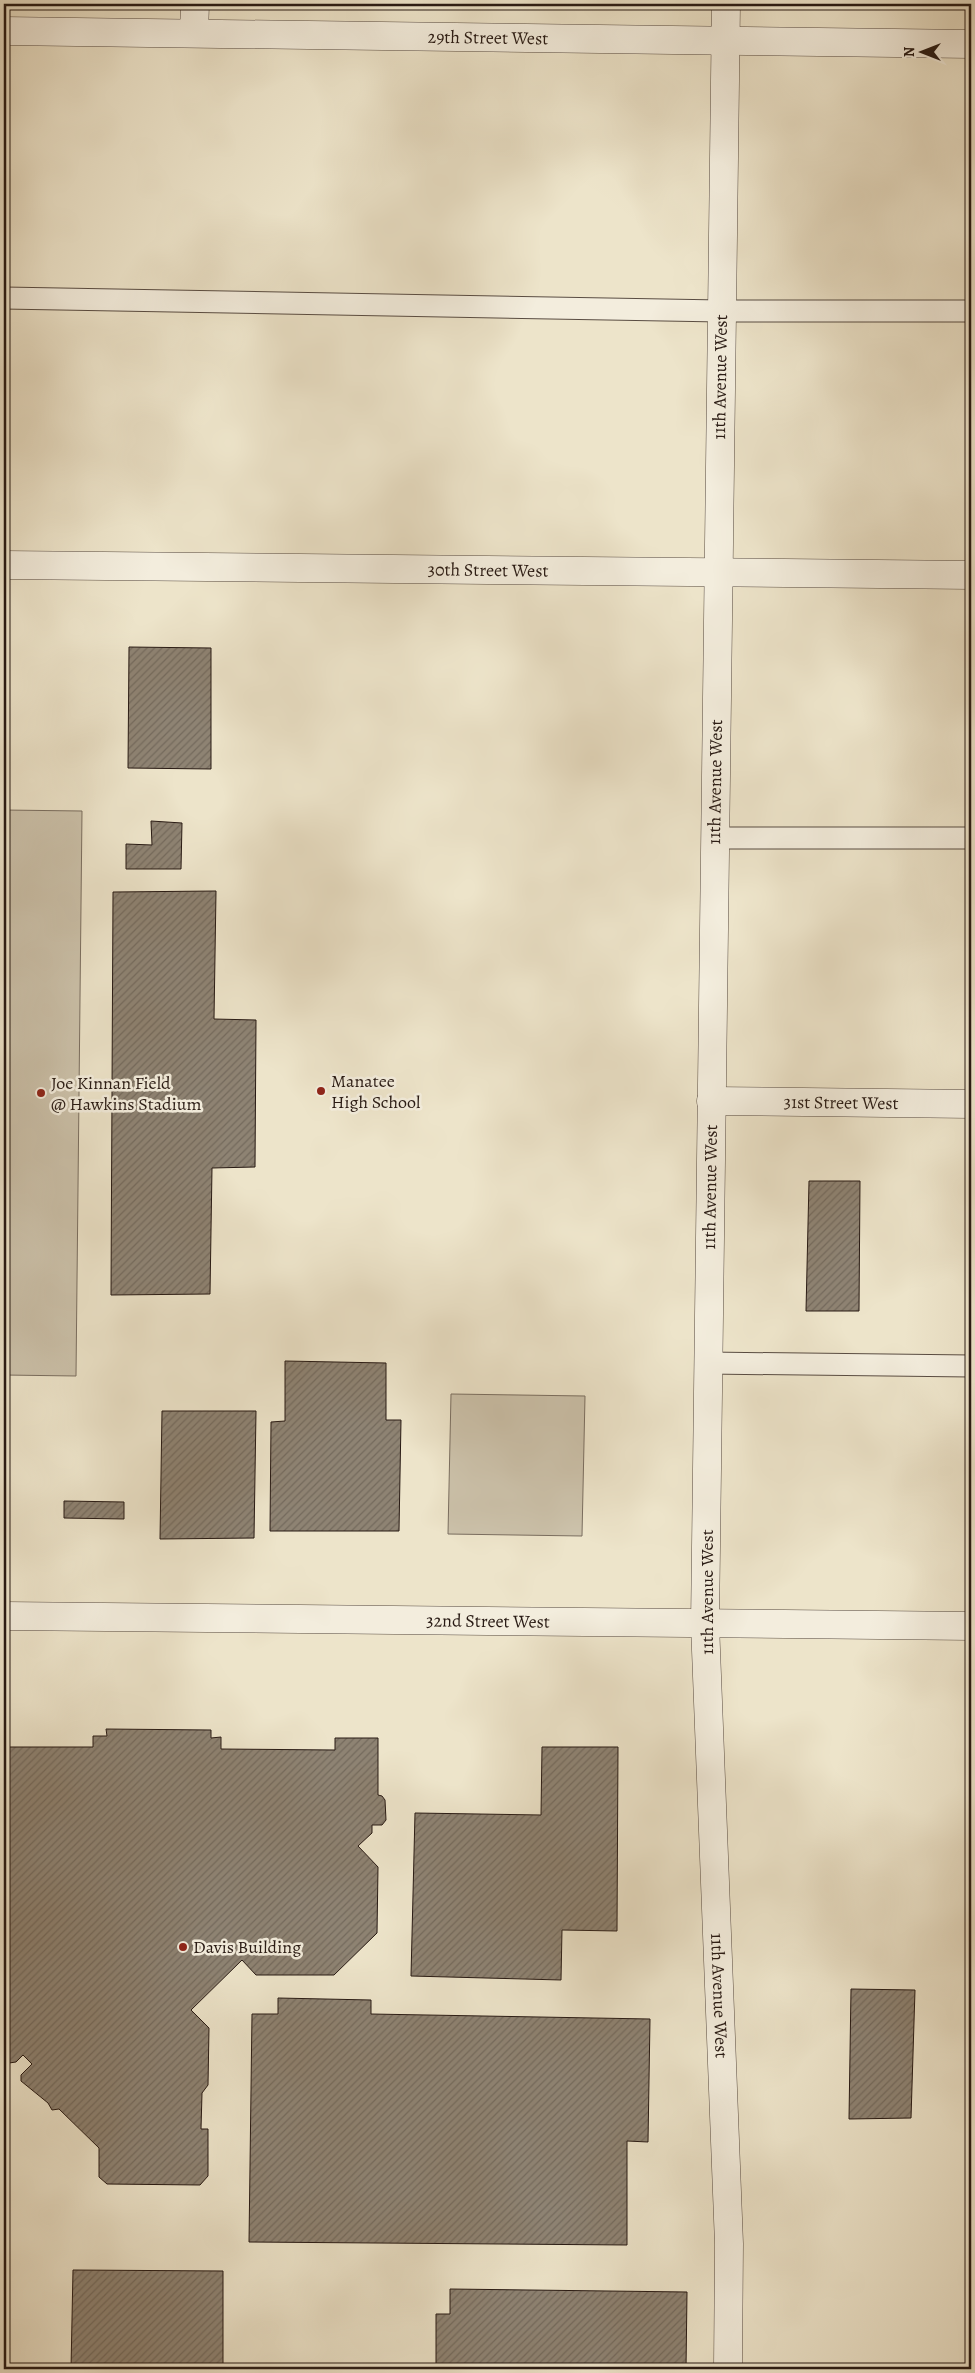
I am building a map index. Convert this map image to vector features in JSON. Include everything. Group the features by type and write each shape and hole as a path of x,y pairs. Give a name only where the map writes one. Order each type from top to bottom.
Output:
{"street":[{"path":"194,34 195,4"},
{"name":"11th Avenue West","path":"726,4 717,573 706,1624 729,2244 728,2369"},
{"name":"29th Street West","path":"4,32 971,44"},
{"name":"30th Street West","path":"4,565 971,575"},
{"name":"31st Street West","path":"711,1101 971,1104"},
{"name":"32nd Street West","path":"4,1616 971,1626"}],"lane":[{"path":"4,298 721,311 971,311"},
{"path":"714,838 971,838"},
{"path":"708,1363 971,1366"}],"shaded area":[{"name":"Joe Kinnan Field @ Hawkins Stadium","path":"4,810 82,811 76,1376 4,1375"},
{"path":"451,1394 585,1396 582,1536 448,1534"}],"building":[{"path":"129,647 211,648 211,769 128,768"},
{"path":"967,743 971,743 971,767 967,767"},
{"path":"151,821 182,823 181,869 126,869 126,844 152,845"},
{"path":"216,891 214,1019 256,1020 255,1167 212,1168 210,1294 111,1295 113,892"},
{"path":"809,1181 860,1181 859,1311 806,1311"},
{"path":"285,1361 386,1363 386,1420 401,1420 399,1531 270,1531 271,1422 285,1421"},
{"path":"162,1411 256,1411 254,1538 160,1539"},
{"path":"64,1501 124,1502 124,1519 64,1518"},
{"name":"Davis Building","path":"106,1729 211,1730 211,1738 221,1737 221,1749 335,1750 335,1738 378,1738 378,1795 382,1796 385,1800 386,1820 382,1825 372,1825 372,1833 358,1846 378,1867 377,1933 334,1975 256,1975 242,1960 191,2010 209,2028 208,2085 202,2093 201,2129 208,2129 208,2176 200,2185 107,2184 99,2177 99,2148 59,2109 52,2110 48,2103 21,2081 21,2075 32,2064 23,2055 16,2062 9,2063 4,2057 4,1747 93,1747 93,1736 107,1736"},
{"path":"542,1747 618,1747 617,1931 562,1930 561,1980 411,1976 415,1813 541,1815"},
{"path":"851,1989 915,1990 911,2118 849,2119"},
{"path":"278,1998 371,2000 371,2014 650,2019 648,2142 627,2141 627,2245 249,2242 252,2014 278,2014"},
{"path":"73,2270 223,2271 223,2369 71,2369"},
{"path":"450,2289 687,2292 686,2369 436,2369 436,2314 450,2314"}],"place":[{"name":"Manatee High School","path":"321,1091"},
{"name":"Joe Kinnan Field @ Hawkins Stadium","path":"41,1093"},
{"name":"Davis Building","path":"183,1947"}]}
